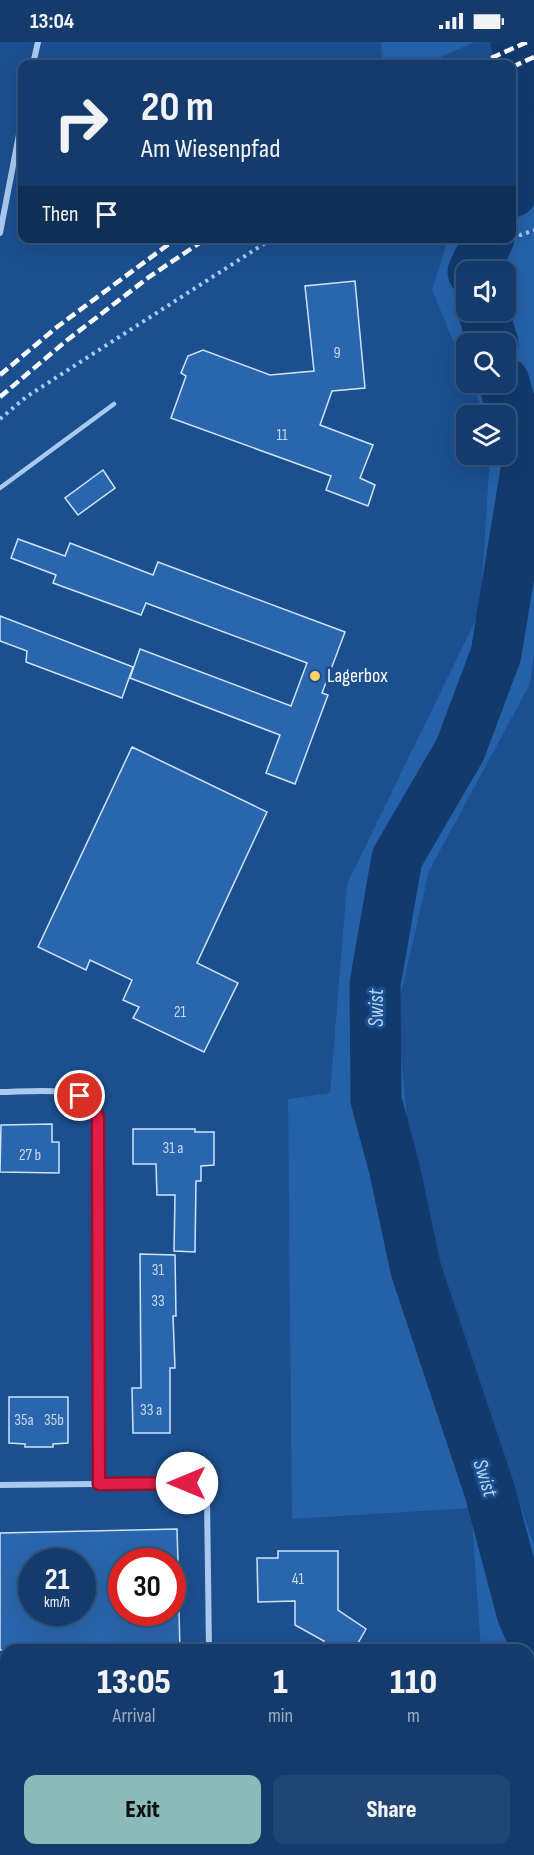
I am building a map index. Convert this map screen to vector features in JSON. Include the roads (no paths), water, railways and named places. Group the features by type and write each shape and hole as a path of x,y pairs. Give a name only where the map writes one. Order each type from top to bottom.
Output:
{"street":[{"path":"34,60 38,42"},
{"path":"0,233 18,140"},
{"path":"0,1092 62,1092 80,1096 92,1102 98,1118 99,1484"},
{"path":"0,1485 187,1483 207,1498 209,1644"}],"lane":[{"path":"0,488 114,404"}],"waterway":[{"name":"Swist","path":"516,42 534,95"},
{"name":"Swist","path":"516,184 530,157 534,135"},
{"name":"Swist","path":"478,261 487,243"},
{"name":"Swist","path":"486,321 490,333"},
{"name":"Swist","path":"507,393 527,464 496,654 460,750 397,858 375,984 376,1100 394,1167 416,1270 490,1492 522,1613 534,1641"}],"railway":[{"path":"487,60 527,42"},
{"path":"516,65 534,57"},
{"path":"0,375 57,327 170,243"},
{"path":"0,397 66,341 149,277 200,243"}],"place":[{"name":"Lagerbox","path":"315,676"}]}
